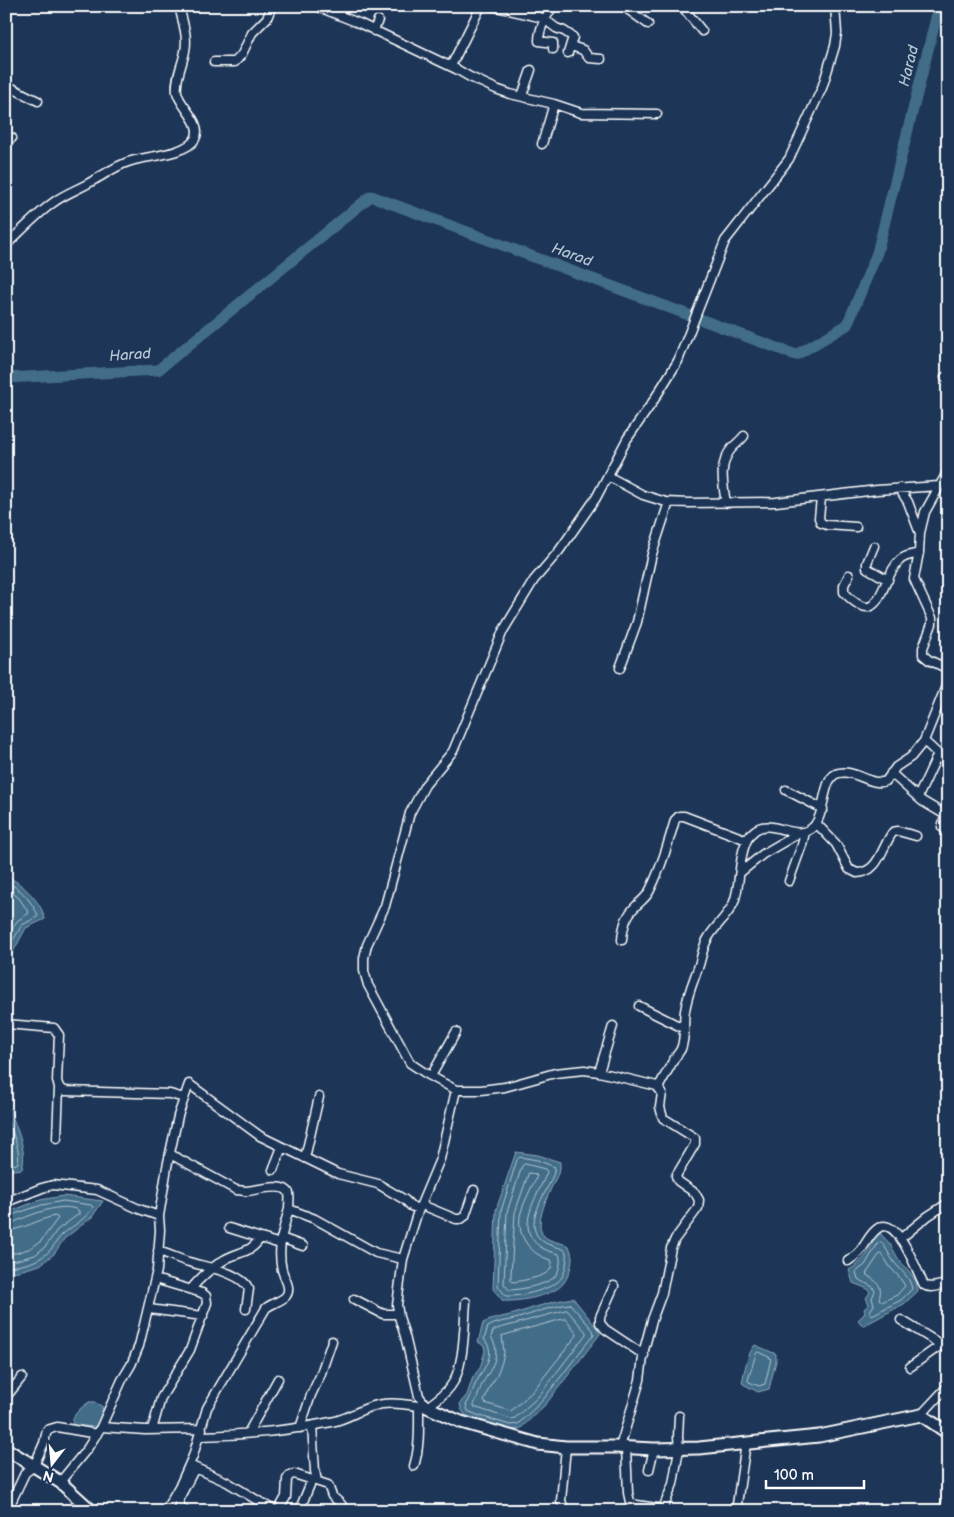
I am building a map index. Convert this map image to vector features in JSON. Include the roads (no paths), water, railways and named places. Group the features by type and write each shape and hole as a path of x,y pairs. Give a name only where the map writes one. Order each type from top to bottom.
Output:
{"street":[{"path":"214,62 235,62 242,54 252,33 267,18 272,6"},
{"path":"316,6 362,24 496,89 581,113 657,114"},
{"path":"450,66 481,6"},
{"path":"492,6 544,19 572,37 570,49 582,50 589,58 601,59"},
{"path":"553,6 544,19 539,36 539,41 553,43 553,49"},
{"path":"623,6 648,24"},
{"path":"684,6 685,10 702,31"},
{"path":"679,1416 679,1449 673,1484 662,1510 630,1502 623,1448 640,1380 652,1320 662,1293 671,1248 675,1239 698,1208 699,1200 695,1193 678,1181 676,1176 695,1144 695,1138 663,1118 660,1107 662,1093 657,1086 599,1072 576,1070 555,1073 505,1087 481,1090 456,1090 410,1063 368,986 364,971 367,945 385,906 410,813 425,785 453,751 503,631 534,580 559,551 596,498 627,440 678,361 724,241 789,159 822,88 835,46 837,33 835,6"},
{"path":"6,245 55,201 124,163 138,158 180,150 190,145 195,139 197,133 192,116 177,93 178,76 185,51 186,38 179,7"},
{"path":"374,31 378,20"},
{"path":"522,96 531,70"},
{"path":"6,85 38,101"},
{"path":"542,144 554,104"},
{"path":"726,503 722,468 732,448 744,436"},
{"path":"948,471 925,512 920,533 919,554 914,580 932,618 932,624 923,648 923,655 948,669"},
{"path":"608,476 643,495 669,502 776,502 899,488 939,486"},
{"path":"899,488 908,502 920,533"},
{"path":"821,498 819,518 821,523 856,527"},
{"path":"620,668 637,622 650,562 669,502"},
{"path":"874,546 867,563 867,568 888,580"},
{"path":"849,575 844,585 844,592 852,600 867,608 877,602 900,559 905,556 919,554"},
{"path":"741,872 763,854 812,828 823,809 827,786 836,774 844,773 884,783 896,768 911,757 924,741 948,681"},
{"path":"924,741 947,763"},
{"path":"918,797 938,754"},
{"path":"891,774 918,797 944,814 942,827 948,832"},
{"path":"786,790 823,809"},
{"path":"622,940 624,923 627,917 649,893 664,858 675,820 678,816 684,816 747,840"},
{"path":"816,823 836,844 849,869 857,873 868,871 874,866 893,832 898,831 916,836"},
{"path":"658,1088 683,1042 687,999 706,942 733,904 741,872 743,850 747,840 755,830 766,826 792,832 802,832"},
{"path":"789,881 802,845 802,832"},
{"path":"639,1006 683,1028"},
{"path":"6,1024 54,1028 59,1035 57,1138"},
{"path":"599,1072 613,1026"},
{"path":"431,1076 456,1032"},
{"path":"60,1482 99,1431 139,1346 155,1279 160,1230 159,1216 170,1154 178,1116 189,1084 260,1136 338,1174 378,1184 405,1200 411,1206 421,1207 461,1219 465,1216 474,1190"},
{"path":"59,1087 65,1091 75,1092 170,1094 184,1098"},
{"path":"414,1466 418,1455 423,1407 397,1305 403,1259 442,1151 456,1090"},
{"path":"305,1158 319,1097"},
{"path":"273,1170 282,1147"},
{"path":"170,1154 236,1190 245,1191 275,1187 288,1191 289,1196 289,1209 281,1241 281,1268 288,1290 287,1295 266,1308 207,1408 192,1466 180,1499 179,1505 185,1511"},
{"path":"6,1202 53,1185 96,1190 159,1216"},
{"path":"900,1239 928,1216 948,1203"},
{"path":"289,1209 315,1219 376,1253 403,1259"},
{"path":"848,1261 858,1254 868,1238 878,1228 889,1226 908,1252 924,1286 931,1287 948,1284"},
{"path":"228,1228 260,1238 304,1246"},
{"path":"191,1289 199,1279 225,1259 256,1246 260,1238"},
{"path":"158,1251 213,1268 242,1281 247,1285 248,1289 246,1308"},
{"path":"152,1430 161,1398 190,1350 207,1303 206,1296 202,1293 155,1279"},
{"path":"614,1286 600,1317 600,1323 605,1329 644,1355"},
{"path":"354,1299 383,1314 398,1314"},
{"path":"423,1407 442,1395 451,1386 456,1377 462,1350 466,1302"},
{"path":"149,1309 203,1316"},
{"path":"901,1320 944,1347 910,1368"},
{"path":"300,1428 332,1341"},
{"path":"6,1397 22,1377"},
{"path":"248,1433 278,1379"},
{"path":"7,1511 25,1473 34,1466 44,1443 47,1430 58,1427 99,1431 152,1430 248,1433 300,1428 341,1420 377,1404 392,1402 423,1407 461,1422 538,1444 566,1447 679,1449 819,1436 921,1415 948,1386"},
{"path":"921,1415 948,1433"},
{"path":"299,1511 314,1480 314,1439 312,1426"},
{"path":"736,1511 746,1443"},
{"path":"565,1511 561,1501 566,1447"},
{"path":"6,1449 60,1482 92,1511"},
{"path":"649,1470 654,1449"},
{"path":"165,1511 192,1466"},
{"path":"192,1466 227,1482 277,1511 286,1497 287,1479 290,1475 294,1474 328,1485 332,1496 341,1504 345,1511"},
{"path":"944,1511 947,1500"}],"water":[{"path":"6,876 30,893 43,912 45,919 26,928 6,965"},
{"path":"6,1104 9,1107 20,1138 23,1161 22,1169 6,1171"},
{"path":"516,1152 538,1155 560,1162 560,1169 545,1203 540,1222 541,1230 546,1238 569,1246 572,1261 566,1279 557,1289 531,1298 503,1301 493,1289 496,1210"},
{"path":"63,1196 103,1201 92,1217 64,1239 54,1254 40,1265 19,1271 6,1272 6,1213 40,1200"},
{"path":"879,1232 890,1244 899,1260 916,1281 918,1291 904,1304 863,1326 858,1320 865,1313 864,1309 869,1304 866,1298 870,1292 868,1289 853,1283 849,1270 866,1255 876,1233"},
{"path":"573,1298 600,1334 546,1404 520,1429 510,1430 475,1420 465,1415 460,1403 467,1395 473,1377 480,1368 485,1351 484,1346 478,1342 483,1323"},
{"path":"755,1345 776,1354 769,1389 758,1392 742,1382 748,1357"},
{"path":"89,1402 94,1402 103,1407 97,1427 72,1425 75,1414"}],"waterway":[{"name":"Harad","path":"6,378 158,370 371,196 796,355 847,325 877,253 939,6"}]}
